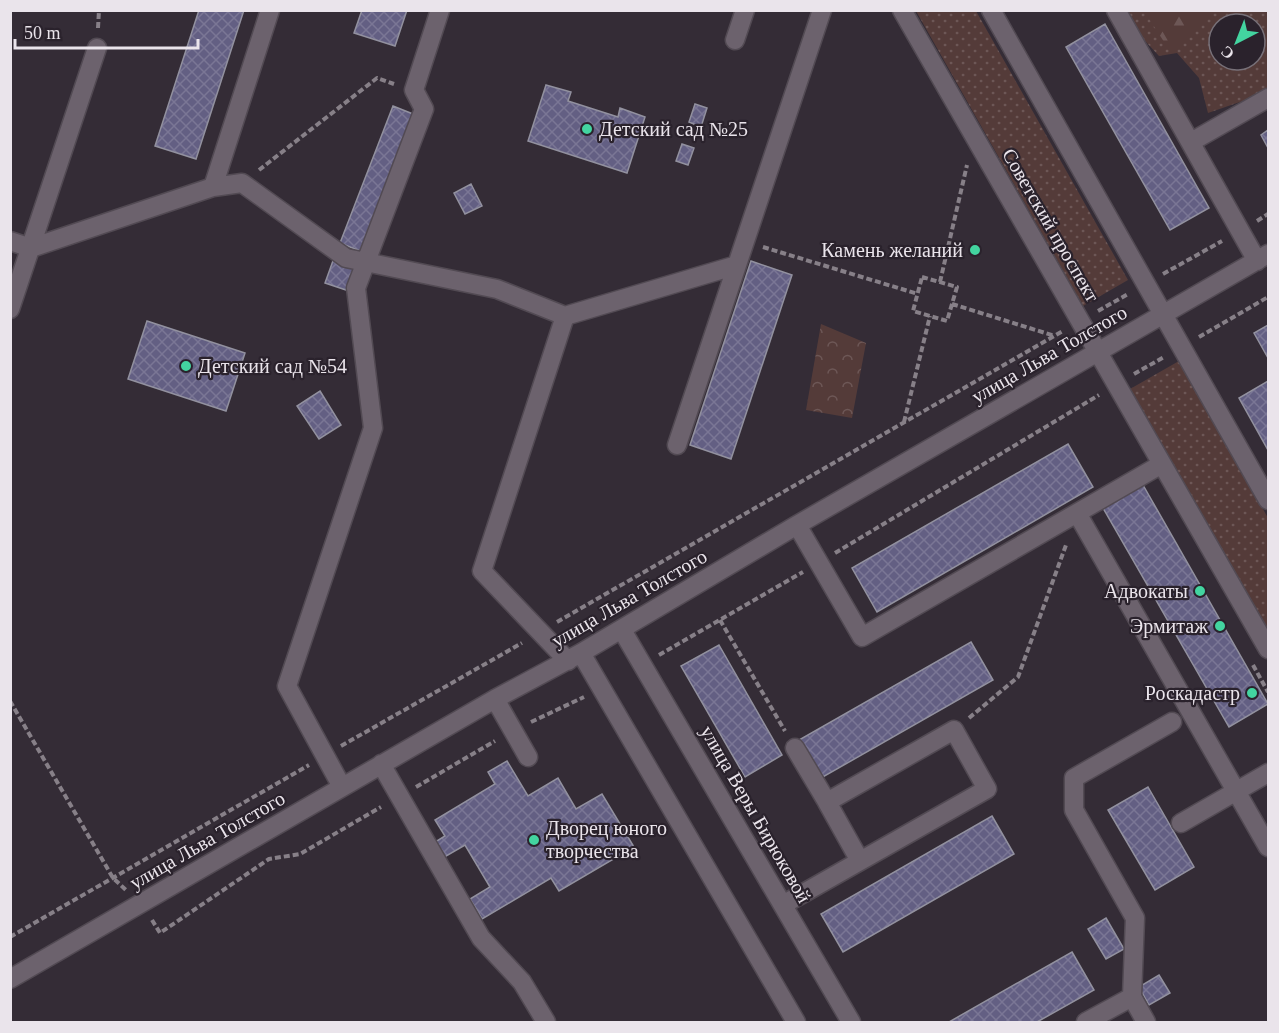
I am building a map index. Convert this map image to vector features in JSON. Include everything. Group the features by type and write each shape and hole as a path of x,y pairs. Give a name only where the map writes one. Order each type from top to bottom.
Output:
{"street":[{"path":"213,187 270,10"},
{"path":"342,787 287,686 373,428 356,288 424,109 414,90 440,10"},
{"path":"735,40 745,10"},
{"path":"677,445 822,10"},
{"name":"Советский проспект","path":"902,10 1269,649"},
{"path":"991,10 1269,500"},
{"path":"1116,10 1240,230 1263,257"},
{"path":"10,309 97,48"},
{"path":"1191,142 1269,98"},
{"path":"10,241 31,248 213,187 242,183 346,258 497,289 565,316 737,265"},
{"name":"улица Льва Толстого","path":"10,979 381,764 622,630 797,525 1263,257"},
{"path":"565,316 482,571 540,633 574,657 600,687 796,1023"},
{"path":"797,525 862,637 1162,464"},
{"path":"1077,513 1269,847"},
{"name":"улица Веры Бирюковой","path":"622,630 784,904 851,1023"},
{"path":"495,699 528,757"},
{"path":"1146,1023 1132,997 1135,918 1074,810 1074,778 1172,722"},
{"path":"784,904 987,789 954,730 827,802"},
{"path":"795,748 860,861"},
{"path":"381,764 481,938 522,982 546,1023"},
{"path":"1181,823 1269,773"},
{"path":"1086,1023 1132,997"}],"path":[{"path":"242,183 377,78"},
{"path":"940,282 967,164"},
{"path":"10,937 1269,214"},
{"path":"745,241 918,294"},
{"path":"922,277 940,282 957,287 947,321 913,311 922,277"},
{"path":"642,664 819,562 1116,384 1269,297"},
{"path":"952,304 1056,336"},
{"path":"904,423 930,316"},
{"path":"954,730 1018,677 1077,513"},
{"path":"720,620 795,748"},
{"path":"10,701 113,878 142,904 159,933 269,859 300,854 513,731 600,687"}],"green space":[{"path":"1144,10 1215,11 1207,12 1207,18 1170,51"},
{"path":"916,11 976,11 1128,280 1083,306"},
{"path":"1126,11 1268,11 1268,87 1263,94 1208,113 1199,78 1177,53 1159,56 1135,30"},
{"path":"821,324 866,343 852,418 806,410"},
{"path":"1179,361 1268,518 1268,632 1130,389"}],"building":[{"path":"199,10 244,10 196,159 155,146"},
{"path":"362,10 407,10 395,46 354,33"},
{"path":"1105,24 1209,208 1170,230 1066,47"},
{"name":"Детский сад №25","path":"546,85 571,92 568,101 618,117 620,108 645,117 627,173 528,141"},
{"path":"695,104 707,108 701,127 689,122"},
{"path":"393,106 413,114 360,251 340,243"},
{"path":"1268,130 1268,148 1261,135"},
{"path":"682,144 694,148 688,165 676,161"},
{"path":"471,184 482,206 465,214 454,193"},
{"path":"334,258 355,265 346,290 325,283"},
{"path":"751,261 792,275 731,459 690,445"},
{"name":"Детский сад №54","path":"147,321 245,353 226,411 128,379"},
{"path":"1268,325 1268,358 1254,333"},
{"path":"1268,381 1268,450 1239,398"},
{"path":"320,391 341,425 319,439 297,406"},
{"path":"1068,444 1093,487 877,612 852,568"},
{"path":"1143,485 1268,704 1229,727 1103,508"},
{"path":"971,642 993,680 821,778 799,740"},
{"path":"719,645 782,755 745,777 681,666"},
{"name":"Дворец юного творчества","path":"507,761 528,796 558,778 576,809 602,794 634,847 559,891 551,878 482,919 470,899 490,887 465,845 441,859 432,844 445,836 435,820 495,784 488,772"},
{"path":"1148,787 1194,867 1155,890 1108,810"},
{"path":"992,816 1014,854 843,952 821,914"},
{"path":"1106,918 1124,949 1106,959 1088,929"},
{"path":"1072,952 1094,990 1037,1022 949,1022"},
{"path":"1159,975 1170,993 1149,1005 1139,987"}],"place":[{"name":"Детский сад №25","path":"587,129"},
{"name":"Камень желаний","path":"975,250"},
{"name":"Детский сад №54","path":"186,366"},
{"name":"Адвокаты","path":"1200,591"},
{"name":"Эрмитаж","path":"1220,626"},
{"name":"Роскадастр","path":"1252,693"},
{"name":"Дворец юного творчества","path":"534,840"}]}
